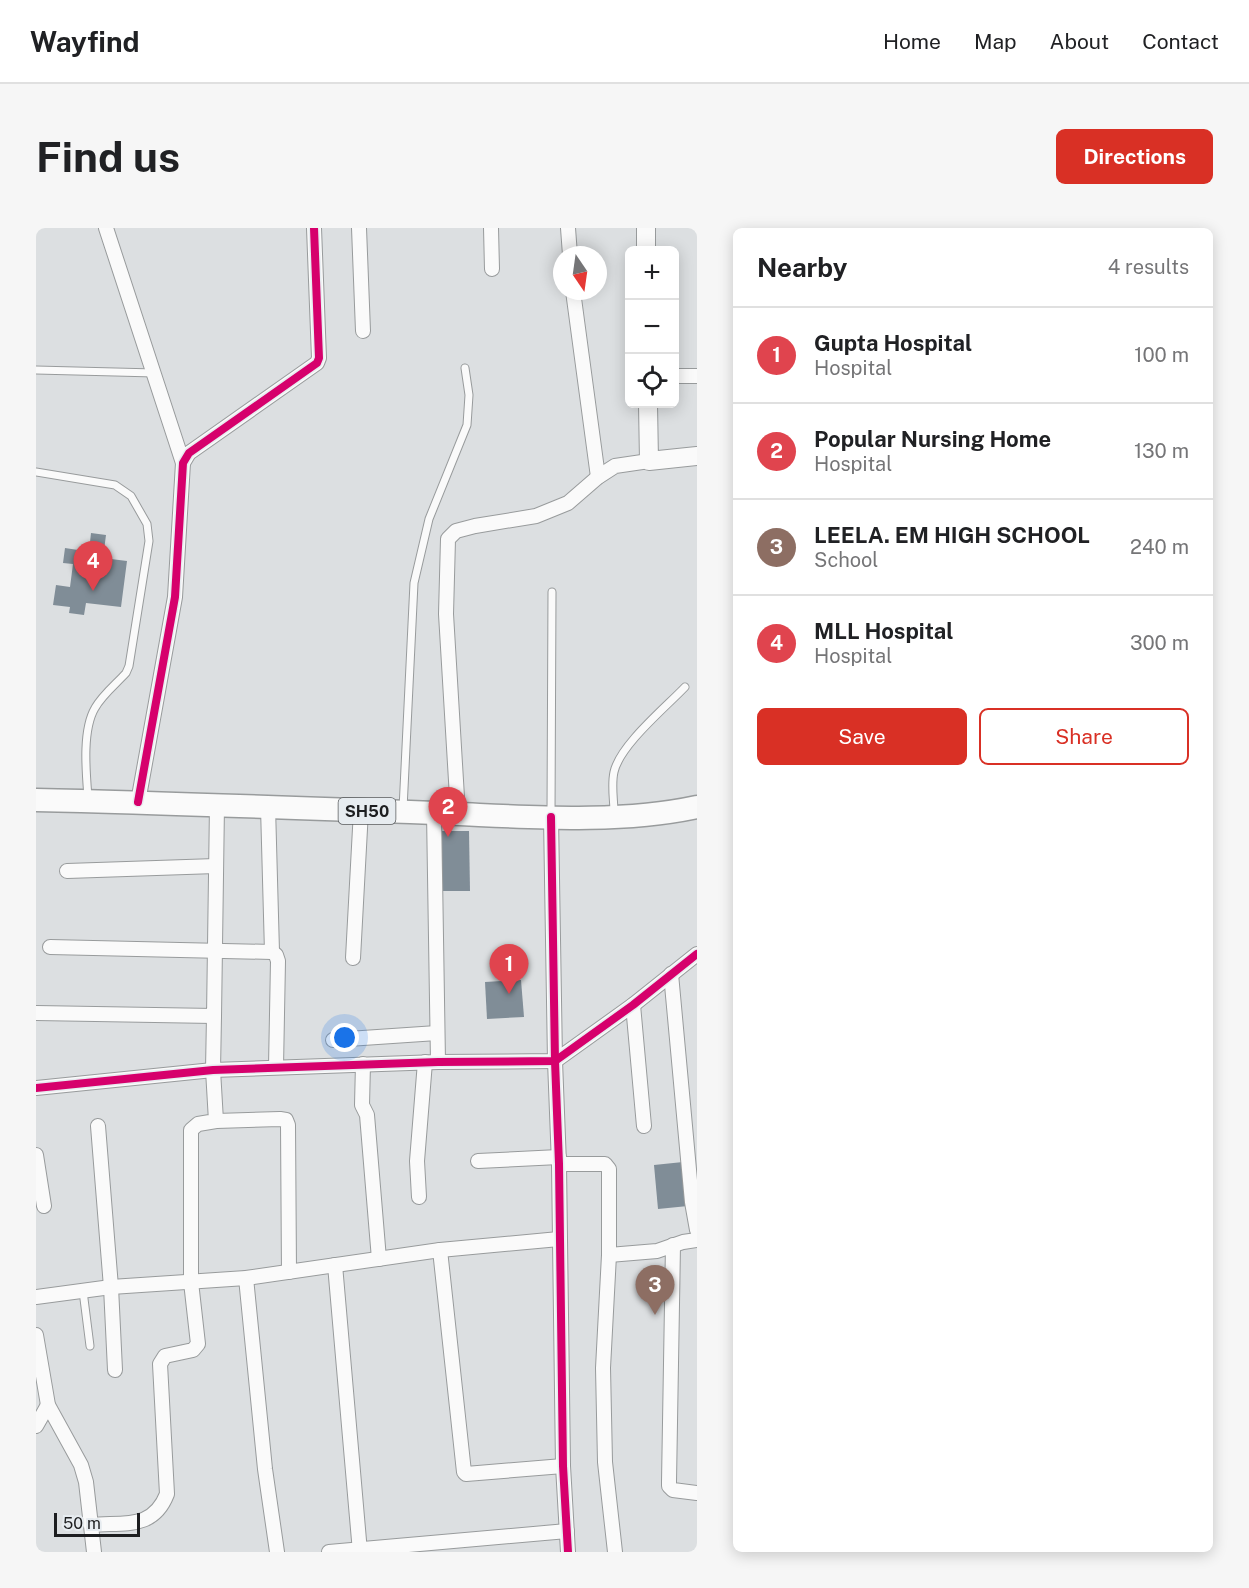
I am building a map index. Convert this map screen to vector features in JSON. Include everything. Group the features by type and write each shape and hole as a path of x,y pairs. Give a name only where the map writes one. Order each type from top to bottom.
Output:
{"main road":[{"name":"SH50","path":"36,800 551,817 630,816 697,807"}],"street":[{"path":"106,228 183,463 175,597 138,802"},
{"path":"183,463 189,453 317,363 319,358 314,228"},
{"path":"359,228 363,331"},
{"path":"491,228 492,269"},
{"path":"568,228 569,246"},
{"path":"646,228 646,246"},
{"path":"574,300 598,477"},
{"path":"679,376 697,376"},
{"path":"648,408 649,461"},
{"path":"458,814 446,614 448,539 456,531 536,516 568,503 598,477 615,466 697,456"},
{"path":"216,1121 213,1070 213,949 217,805"},
{"path":"268,807 272,952 278,961 276,1067"},
{"path":"352,958 361,810"},
{"path":"419,1197 417,1161 437,1033 434,813"},
{"path":"551,817 563,1466 568,1552"},
{"path":"67,871 216,866"},
{"path":"50,947 272,952"},
{"path":"36,1088 213,1070 431,1062 555,1061 633,1005 697,954"},
{"path":"671,974 691,1190 697,1230"},
{"path":"633,1005 644,1126"},
{"path":"36,1013 214,1016"},
{"path":"333,1040 437,1033"},
{"path":"363,1064 362,1105 367,1115 379,1259"},
{"path":"91,1525 142,1521 154,1515 162,1506 167,1494 160,1364 165,1356 193,1350 198,1344 191,1282 191,1130 198,1124 216,1121 286,1120 288,1125 289,1272"},
{"path":"98,1126 115,1370"},
{"path":"36,1155 44,1206"},
{"path":"478,1161 559,1161 608,1165 609,1255 603,1368 605,1462 615,1552"},
{"path":"36,1297 111,1287 246,1278 440,1250 559,1239"},
{"path":"609,1255 657,1251 697,1240"},
{"path":"673,1245 669,1486 673,1490 697,1493"},
{"path":"440,1250 465,1474 563,1466"},
{"path":"335,1265 359,1551"},
{"path":"246,1278 265,1469 277,1552"},
{"path":"36,1335 48,1405 81,1465 86,1482 94,1552"},
{"path":"36,1426 48,1405"},
{"path":"329,1552 567,1531"}],"lane":[{"path":"403,812 414,583 429,519 467,425 469,394 465,368"},
{"path":"36,370 155,373"},
{"path":"36,471 115,485 130,496 147,524 149,541 129,666 126,673 95,707 91,716 86,747 88,801"},
{"path":"551,817 552,592"},
{"path":"615,816 614,773 619,758 685,687"},
{"path":"83,1291 90,1346"}],"building":[{"path":"91,533 106,535 103,558 127,561 121,607 86,603 84,615 69,613 70,607 53,605 56,585 70,587 73,564 63,563 65,548 78,550 77,558 88,560"},
{"path":"440,831 469,831 470,891 441,891"},
{"path":"521,980 524,1017 487,1019 485,982"},
{"path":"683,1162 688,1206 658,1209 654,1165"}],"cycle path":[{"path":"138,802 175,597 183,463 189,453 317,363 319,358 314,228"},
{"path":"551,817 563,1466 568,1552"},
{"path":"36,1088 213,1070 438,1062 555,1061 633,1005 697,954"}],"place":[{"name":"MLL Hospital","path":"93,591"},
{"name":"Popular Nursing Home","path":"448,837"},
{"name":"Gupta Hospital","path":"509,994"},
{"name":"LEELA. EM HIGH SCHOOL","path":"655,1315"}]}
